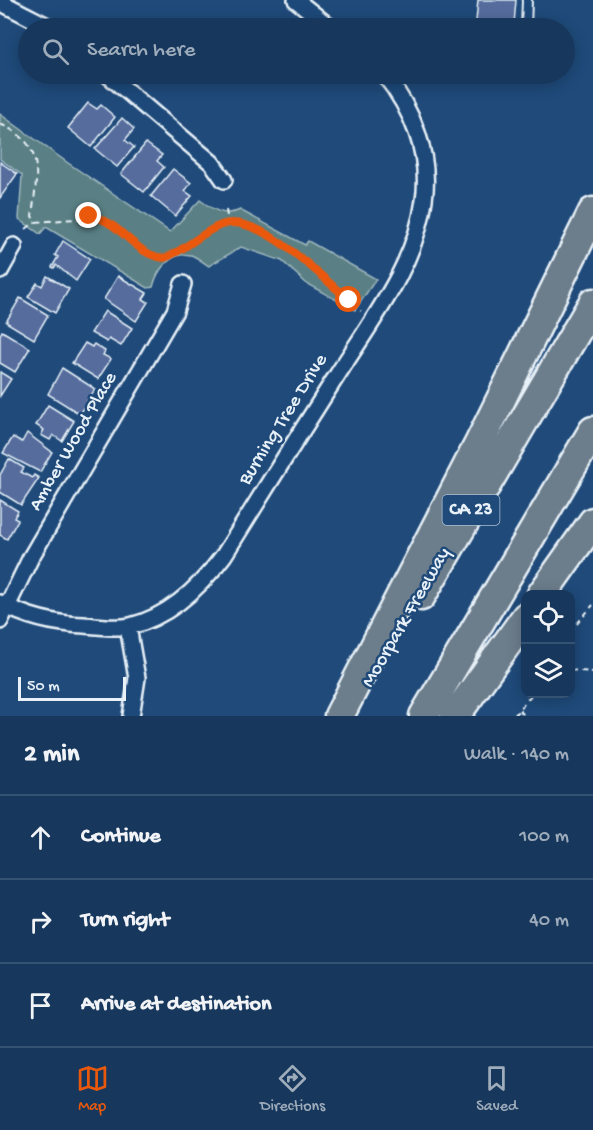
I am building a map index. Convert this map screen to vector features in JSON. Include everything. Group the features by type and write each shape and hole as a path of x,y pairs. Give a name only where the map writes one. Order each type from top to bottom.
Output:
{"highway":[{"path":"339,716 479,444 593,212"},
{"name":"Moorpark Freeway","path":"350,716 593,303"},
{"path":"423,716 593,431"},
{"path":"545,590 593,522"},
{"path":"456,716 521,623"}],"street":[{"path":"296,0 318,18"},
{"path":"0,2 31,18"},
{"path":"119,84 212,164 224,180"},
{"name":"Burning Tree Drive","path":"3,605 35,618 65,624 128,627 147,620 180,601 206,579 372,320 406,260 421,221 425,177 421,146 412,118 392,84"},
{"path":"0,271 14,246"},
{"name":"Amber Wood Place","path":"0,621 3,605 175,311 183,284"},
{"path":"128,627 136,678 131,716"}],"lane":[{"path":"526,18 527,0"}],"path":[{"path":"0,124 23,136 33,152 37,173 32,216 36,222"},
{"path":"226,210 228,223"},
{"path":"26,229 36,222 100,217 109,221 154,257 173,255 216,227 228,223 256,228 274,238 361,311"},
{"path":"173,255 174,261"},
{"path":"575,626 593,605"},
{"path":"575,670 593,672"},
{"path":"514,716 528,698"},
{"path":"519,710 525,716"}],"green space":[{"path":"0,114 170,232 200,200 224,213 240,210 305,245 308,241 376,279 355,310 307,284 282,261 241,247 209,266 191,255 177,256 166,263 153,287 148,288 46,227 40,234 19,219 22,175 0,159"}],"building":[{"path":"478,0 516,0 514,18 476,18"},
{"path":"88,103 97,109 101,105 115,117 91,147 68,128"},
{"path":"122,118 134,129 125,140 134,147 117,167 95,149"},
{"path":"146,143 162,155 157,161 164,167 144,192 121,174"},
{"path":"0,162 17,174 0,198"},
{"path":"173,169 191,183 185,191 192,196 175,216 151,196"},
{"path":"63,241 90,259 76,281 56,265 52,267 58,257 55,255"},
{"path":"47,276 69,289 55,313 28,297 37,283 42,286"},
{"path":"118,276 147,293 143,299 148,302 136,321 104,299"},
{"path":"20,298 48,315 34,339 6,322"},
{"path":"105,311 132,328 121,346 109,339 107,342 91,333"},
{"path":"2,331 30,348 15,372 0,363"},
{"path":"85,343 92,347 94,344 105,351 103,355 111,359 98,379 72,363"},
{"path":"62,368 95,389 80,414 48,394"},
{"path":"0,372 11,379 0,396"},
{"path":"48,405 74,421 62,441 53,435 50,440 41,435 44,430 36,425"},
{"path":"27,433 52,452 40,472 3,453 13,437 22,442"},
{"path":"9,459 24,468 21,472 32,478 34,475 39,478 21,505 0,492 0,475"},
{"path":"0,500 18,511 14,518 18,520 7,539 0,535"}],"route":[{"path":"89,216 109,221 139,247 154,257 164,258 173,255 222,224 236,222 256,228 274,238 349,300"}]}
